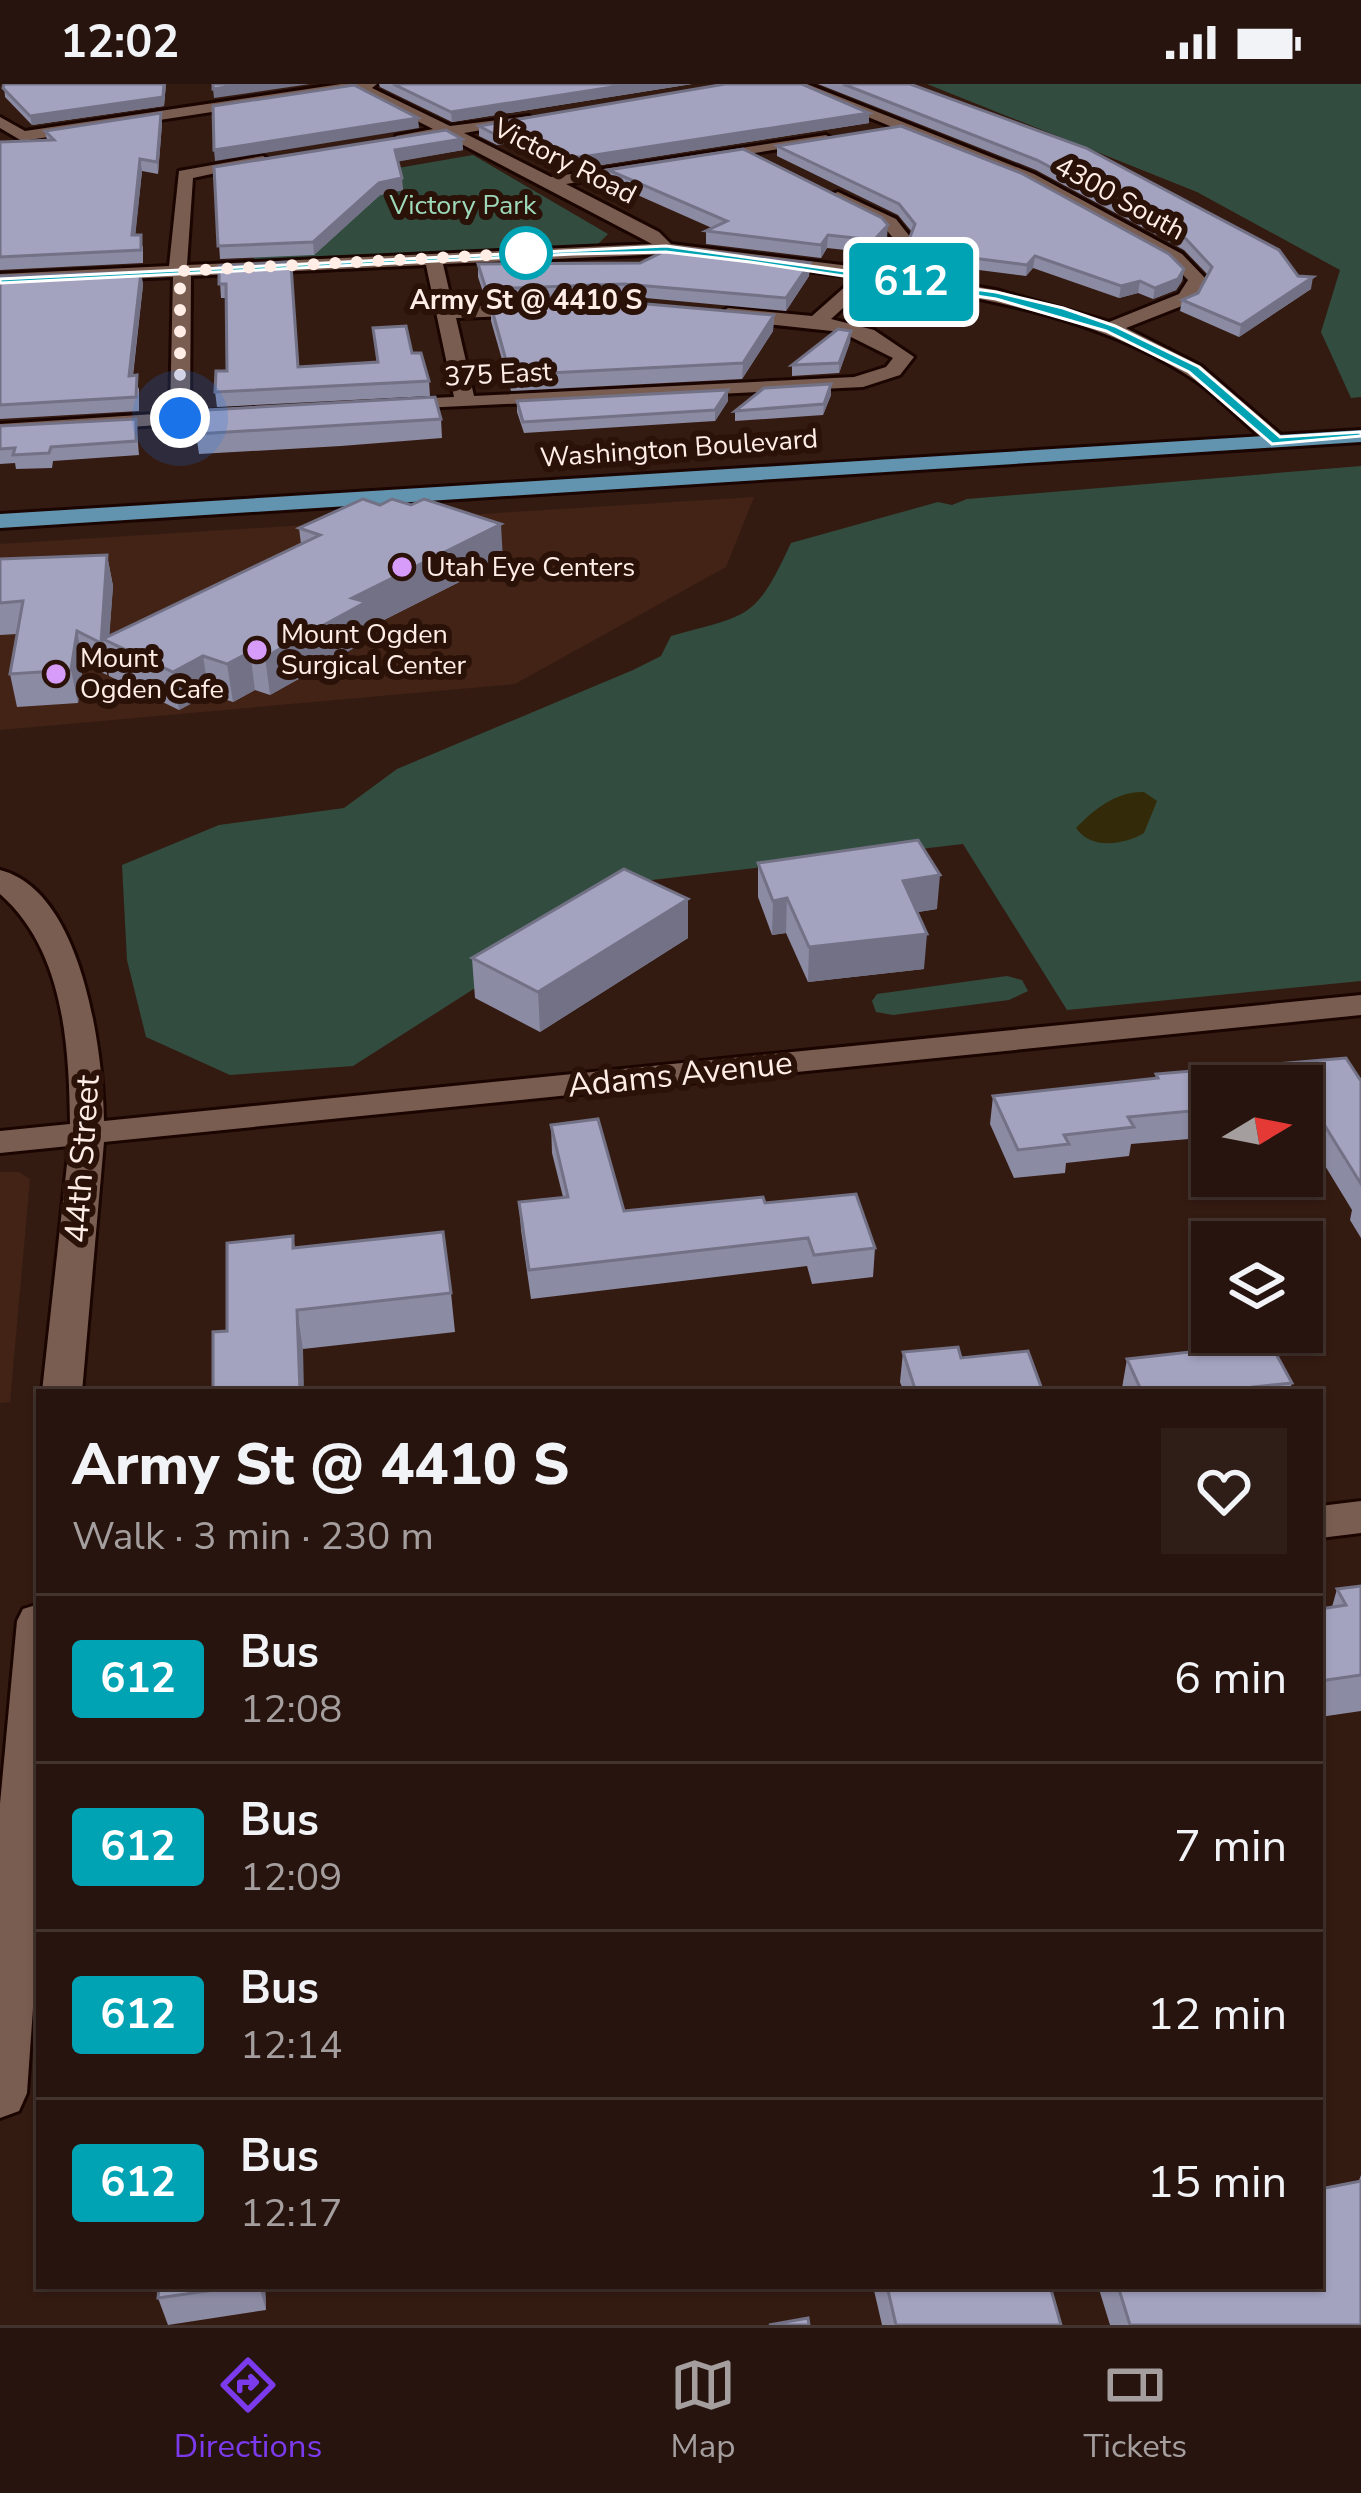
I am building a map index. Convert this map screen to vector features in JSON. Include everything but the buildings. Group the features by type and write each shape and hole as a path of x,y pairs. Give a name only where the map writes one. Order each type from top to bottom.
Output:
{"main road":[{"name":"Washington Boulevard","path":"0,521 1361,436"}],"street":[{"name":"4300 South","path":"794,84 1028,177 1176,258 1197,279 1186,298 1111,328"},
{"path":"0,121 22,136 360,85"},
{"name":"Victory Road","path":"360,85 653,236 666,249 996,295 1111,328"},
{"path":"384,142 538,117"},
{"path":"872,132 907,126"},
{"path":"549,182 851,136"},
{"path":"748,153 775,166"},
{"path":"180,418 180,271 176,259 184,174 273,159"},
{"path":"713,312 814,324 895,252 902,238 890,223 814,185"},
{"path":"0,279 666,249"},
{"path":"433,258 465,402"},
{"path":"444,314 567,308"},
{"name":"375 East","path":"370,407 856,383 893,371 904,357 886,339 814,324"},
{"path":"1111,328 1194,370 1277,441"},
{"path":"0,430 275,413"},
{"name":"44th Street","path":"0,879 35,912 66,970 88,1065 62,1389"},
{"name":"Adams Avenue","path":"0,1142 1361,1005"},
{"path":"1323,1522 1361,1516"},
{"path":"0,2093 24,1676 36,1632"}],"shaded area":[{"path":"754,497 726,567 515,684 0,730 0,544"},
{"path":"0,1172 19,1172 30,1179 10,1402 0,1403"}],"green space":[{"path":"927,84 1361,84 1361,397 1351,398 1321,332 1340,270 1197,192"},
{"name":"Victory Park","path":"473,155 608,234 596,246 253,264 266,199 288,187"},
{"path":"1361,466 1361,981 1067,1010 963,844 643,881 353,1066 230,1075 146,1037 127,960 122,865 219,825 344,808 397,769 633,670 661,656 671,636 748,610 768,587 791,543 938,502 952,505 967,499"},
{"path":"1007,976 1022,980 1028,991 1009,1000 893,1015 876,1012 872,1001 877,994"}],"sand":[{"path":"1144,792 1157,801 1144,833 1108,843 1090,840 1076,828 1107,802"}],"bus line":[{"name":"612","path":"0,279 666,249 834,268 996,295 1111,328 1194,370 1277,441 1361,436"}],"place":[{"name":"Army St @ 4410 S","path":"526,253"},
{"name":"Utah Eye Centers","path":"402,567"},
{"name":"Mount Ogden Surgical Center","path":"257,650"},
{"name":"Mount Ogden Cafe","path":"56,674"}],"route":[{"path":"180,418 184,280 180,271 532,253 526,253"}]}
